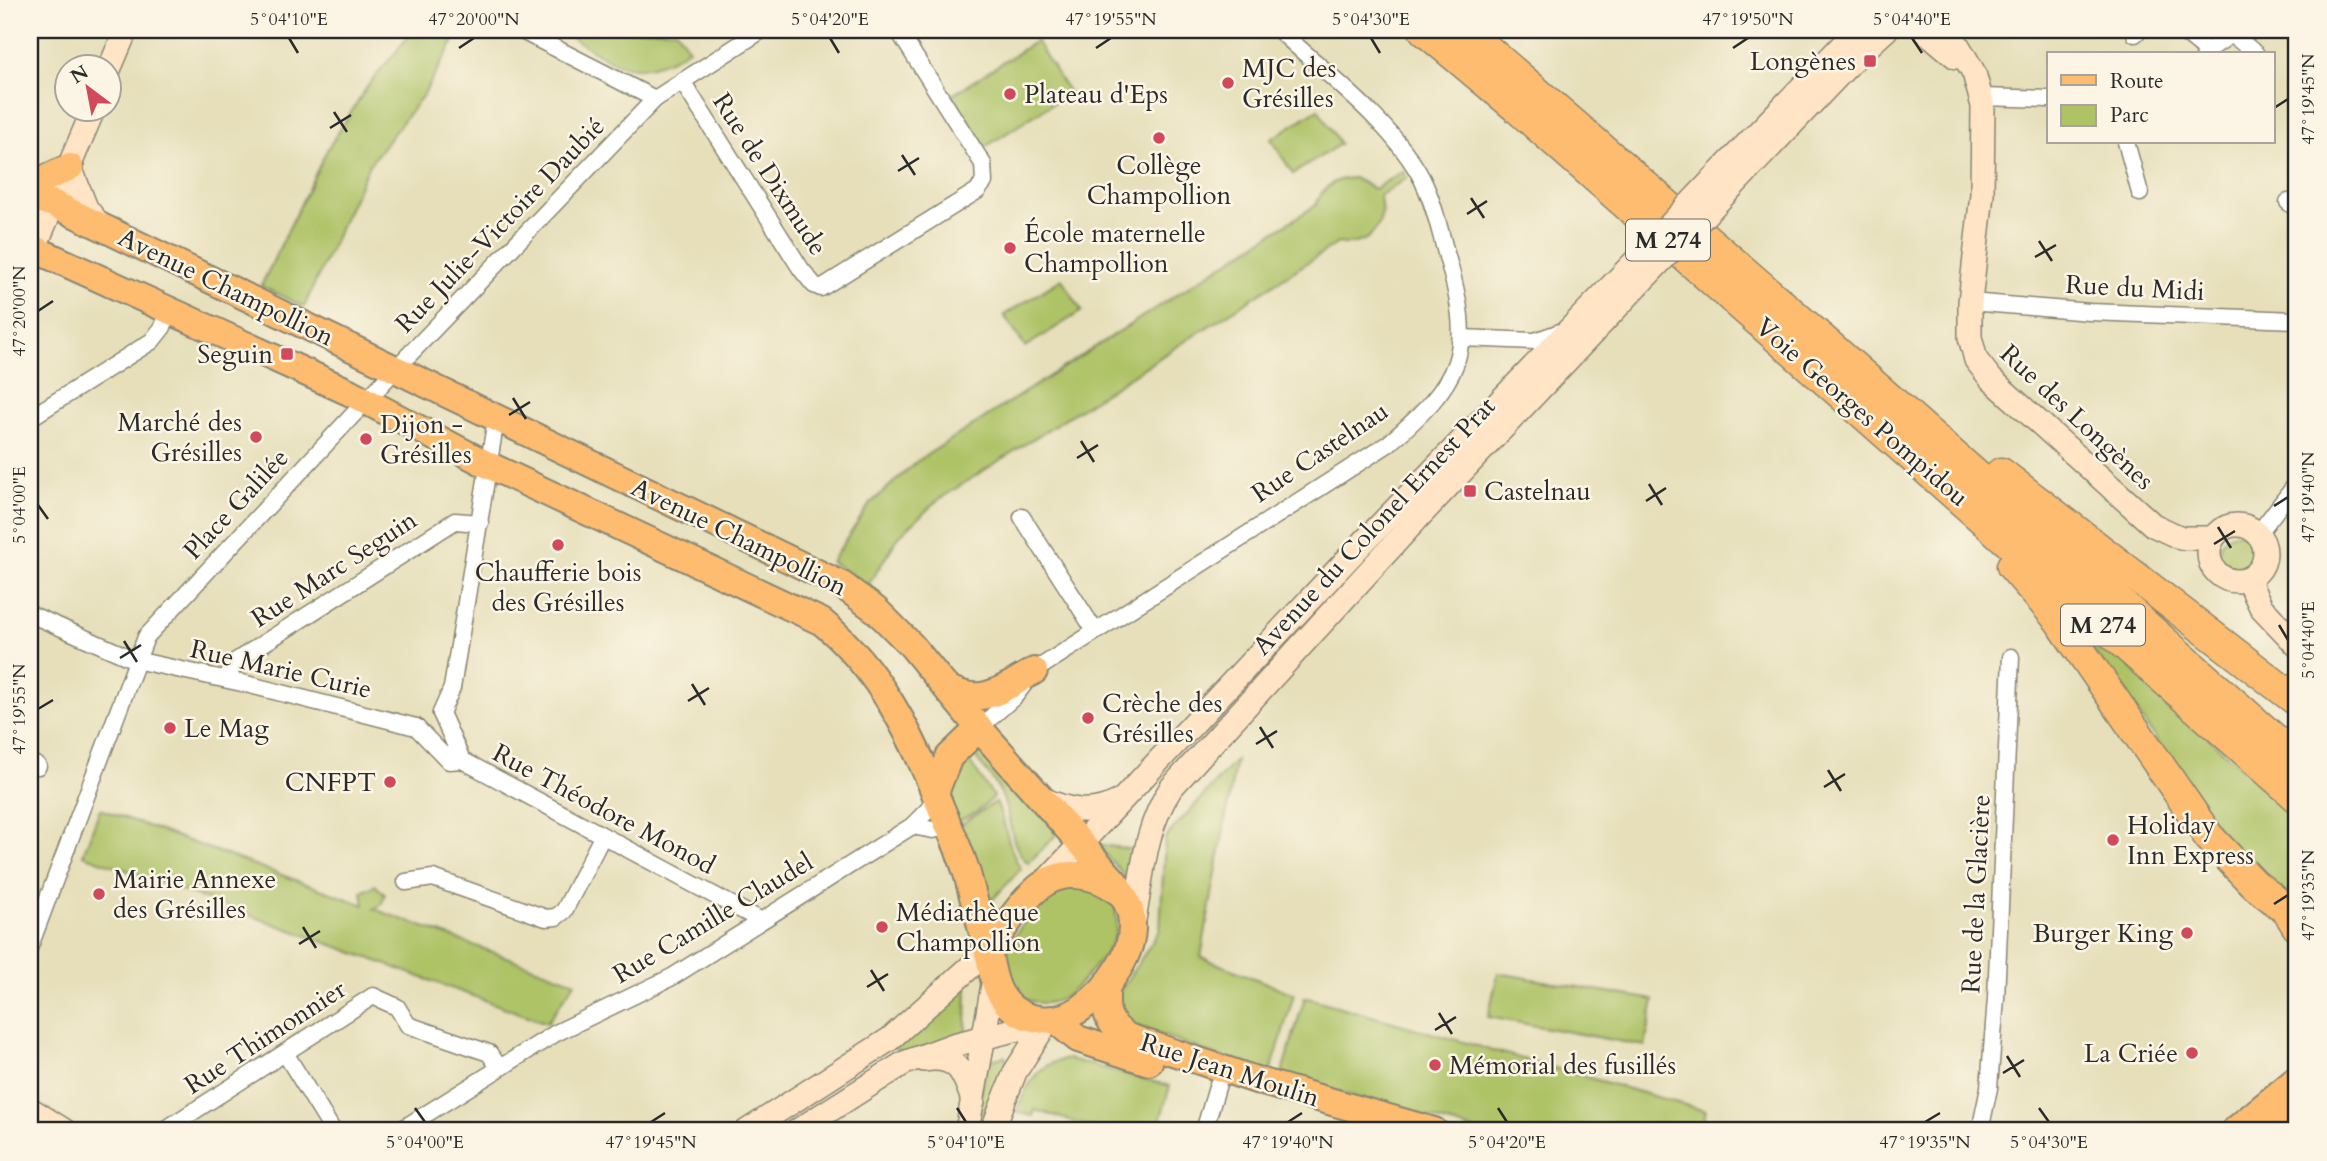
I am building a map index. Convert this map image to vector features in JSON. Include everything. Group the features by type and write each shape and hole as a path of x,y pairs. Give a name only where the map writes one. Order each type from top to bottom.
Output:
{"highway":[{"name":"Voie Georges Pompidou","path":"1423,30 1517,108 2297,797"},
{"name":"Voie Georges Pompidou","path":"1465,30 1821,338 2297,760"},
{"path":"1821,338 2297,701"},
{"path":"1909,453 1960,514 2059,620 2221,852 2254,884 2287,910 2297,926"}],"main road":[{"path":"117,52 126,30"},
{"path":"1725,181 1857,30"},
{"path":"1725,181 1886,30"},
{"path":"1924,30 1974,73"},
{"name":"Rue des Longènes","path":"1949,30 1974,73 1982,97 1984,116 1982,194 1970,302 1972,349 1991,379 2153,525 2181,538 2213,538"},
{"path":"32,248 42,201 69,167 87,122"},
{"path":"30,186 69,167"},
{"path":"69,167 86,208 101,227"},
{"name":"Avenue du Colonel Ernest Prat","path":"1130,942 1146,844 1159,807 1171,788 1630,280 1725,181"},
{"name":"Avenue Champollion","path":"42,201 101,227 381,385 491,466 821,622 846,642 888,695 949,827 967,875 988,951"},
{"name":"Avenue Champollion","path":"32,248 168,311 381,385 496,419 842,585 895,629 979,728 1105,868 1122,895"},
{"name":"Avenue du Colonel Ernest Prat","path":"1045,882 1358,548 1572,327 1630,280"},
{"path":"2234,525 2251,528 2258,534 2263,541 2265,559 2262,568 2248,580 2230,581 2215,572 2208,555 2218,531 2234,525"},
{"path":"2248,580 2261,607 2297,645"},
{"path":"946,687 969,697 979,697 995,693 1034,671"},
{"path":"935,793 949,757 979,728"},
{"path":"1043,799 1063,808 1095,811 1126,797"},
{"path":"747,1131 890,1039 988,951 1045,882 1065,877 1095,876 1122,895 1131,916 1130,942 1107,984 1082,1007 1051,1021 953,1045 904,1063 797,1131"},
{"path":"988,951 994,979 1002,997 1016,1009 1051,1021"},
{"path":"967,1131 994,979"},
{"name":"Rue Jean Moulin","path":"1107,984 1107,1018 1117,1030 1128,1037 1259,1081 1434,1131"},
{"path":"992,1131 1015,1072 1051,1021"},
{"name":"Rue Jean Moulin","path":"1051,1021 1078,1039 1218,1084 1382,1131"},
{"path":"904,1063 940,1058 955,1063 960,1067 973,1103"},
{"path":"2234,1131 2297,1079"},
{"path":"2267,1131 2297,1107"},
{"path":"30,1109 65,1131"}],"street":[{"path":"520,30 655,99 762,30"},
{"name":"Rue de Dixmude","path":"682,81 802,270 814,285 821,288 977,191 984,182 984,164 898,30"},
{"name":"Rue Castelnau","path":"979,728 1015,696 1034,671 1388,444 1432,403 1448,382 1459,358 1462,338 1458,294 1431,201 1416,169 1392,136 1279,30"},
{"path":"2181,30 2205,52"},
{"path":"2207,52 2236,32 2254,52"},
{"path":"1982,97 2047,99"},
{"name":"Rue Julie-Victoire Daubié","path":"381,385 655,99"},
{"path":"2127,144 2140,193"},
{"name":"Rue du Midi","path":"1970,302 2090,312 2297,320"},
{"path":"30,418 152,341 163,327 168,311"},
{"path":"1462,338 1535,341 1551,338 1572,327"},
{"name":"Place Galilée","path":"30,946 135,660 152,629 381,385"},
{"path":"416,727 440,713 452,688 491,466 496,419"},
{"path":"2258,534 2297,483"},
{"path":"1022,517 1095,631"},
{"name":"Rue Marc Seguin","path":"226,679 236,661 456,521 480,523"},
{"name":"Rue Marie Curie","path":"30,614 135,660 226,679 416,727"},
{"name":"Rue de la Glacière","path":"1980,1131 1989,1088 1996,998 2011,657"},
{"path":"440,713 462,761"},
{"name":"Rue Théodore Monod","path":"416,727 449,761 462,761 760,920"},
{"name":"Rue Camille Claudel","path":"399,1131 556,1033 672,977 912,826 929,809 935,793"},
{"path":"912,826 933,830 949,827"},
{"path":"406,882 433,878 546,918 556,917 564,911 602,837"},
{"name":"Rue Thimonnier","path":"163,1131 373,996 397,1007 408,1024 489,1053 499,1067"},
{"path":"285,1053 333,1131"},
{"path":"1204,1131 1218,1084"}],"green space":[{"path":"414,30 460,30 424,94 369,165 304,307 261,286 327,150 369,84"},
{"path":"559,30 676,30 689,49 669,60 636,68 608,60"},
{"name":"Plateau d'Eps","path":"1036,41 1069,93 985,147 952,95"},
{"path":"1318,109 1340,144 1293,174 1271,139"},
{"path":"1403,171 1407,178 1379,196 1381,216 1378,225 1367,238 1349,244 1338,243 938,500 900,535 868,585 831,562 870,504 916,462 1316,205 1330,185 1354,178 1374,189"},
{"path":"1062,279 1082,311 1025,347 1004,315"},
{"path":"2238,533 2251,539 2257,552 2251,565 2238,571 2225,565 2219,552 2225,539"},
{"path":"2061,604 2297,818 2297,909 2222,834"},
{"path":"975,745 986,749 1058,833 1028,863 1017,849 1000,791 968,748"},
{"path":"963,753 994,797 977,812 955,823 946,794"},
{"path":"1236,760 1201,957 1294,994 1270,1075 1126,1022 1114,1000 1160,930 1165,838"},
{"path":"996,802 1021,869 982,911 957,827"},
{"path":"100,809 364,905 362,892 375,885 385,895 381,905 374,909 575,982 547,1023 83,855"},
{"path":"1096,844 1135,850 1132,884"},
{"path":"1079,881 1113,901 1117,919 1115,935 1103,957 1073,991 1053,1002 1034,1002 1017,993 1011,985 1006,976 1005,957 1015,936 1030,915 1054,892"},
{"path":"1498,973 1654,1000 1645,1046 1488,1017"},
{"path":"967,985 966,1034 903,1054 891,1045"},
{"path":"1305,997 1706,1111 1699,1131 1476,1131 1281,1076"},
{"path":"1005,1056 1008,1062 991,1100 982,1131 974,1131 988,1061"},
{"path":"1069,1059 1170,1086 1157,1131 1105,1131 1035,1110 1033,1116 1016,1112 1029,1084 1041,1070 1058,1061"}],"place":[{"name":"Longènes","path":"1870,61"},
{"name":"MJC des Grésilles","path":"1228,83"},
{"name":"Plateau d'Eps","path":"1010,94"},
{"name":"Collège Champollion","path":"1159,138"},
{"name":"École maternelle Champollion","path":"1010,248"},
{"name":"Seguin","path":"287,354"},
{"name":"Marché des Grésilles","path":"256,437"},
{"name":"Dijon - Grésilles","path":"366,439"},
{"name":"Castelnau","path":"1470,491"},
{"name":"Chaufferie bois des Grésilles","path":"558,545"},
{"name":"Crèche des Grésilles","path":"1088,718"},
{"name":"Le Mag","path":"170,728"},
{"name":"CNFPT","path":"390,782"},
{"name":"Holiday Inn Express","path":"2113,840"},
{"name":"Mairie Annexe des Grésilles","path":"99,894"},
{"name":"Médiathèque Champollion","path":"882,927"},
{"name":"Burger King","path":"2187,933"},
{"name":"La Criée","path":"2192,1053"},
{"name":"Mémorial des fusillés","path":"1435,1065"}]}
